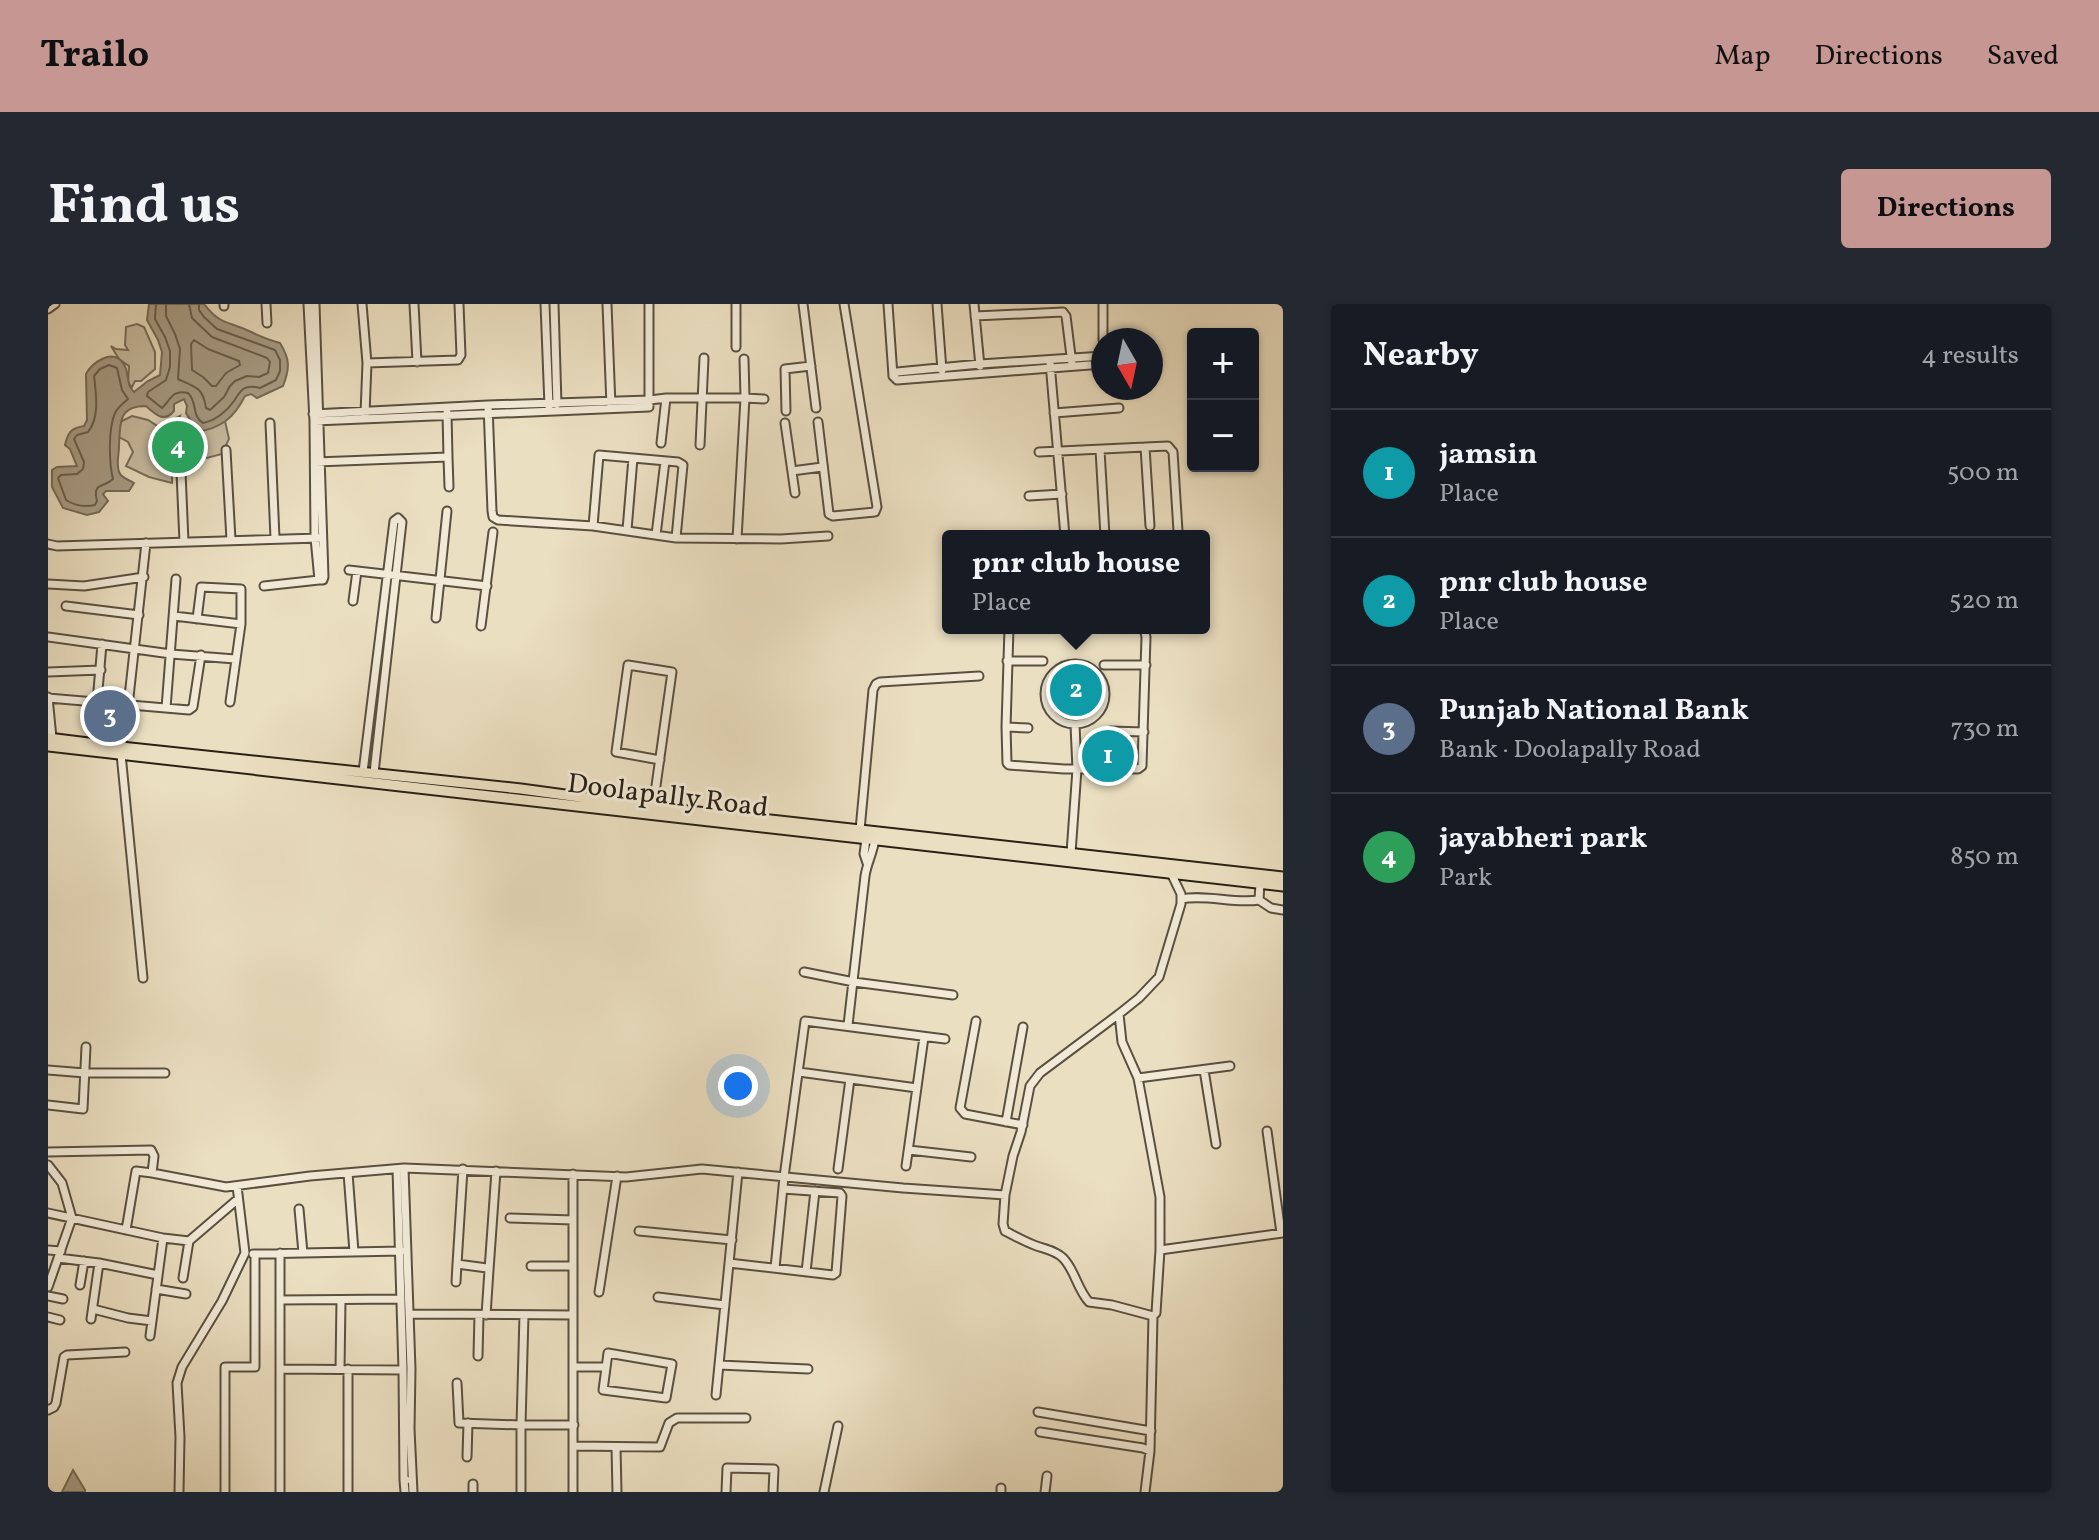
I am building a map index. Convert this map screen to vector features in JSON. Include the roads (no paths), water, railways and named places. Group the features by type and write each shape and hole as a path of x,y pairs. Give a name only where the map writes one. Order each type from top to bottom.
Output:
{"main road":[{"name":"Doolapally Road","path":"49,741 1049,855 1171,873 1232,876 1283,886"},
{"name":"Doolapally Road","path":"121,751 368,772 440,785 521,789 867,836"},
{"path":"867,836 1049,855 1071,853 1232,876 1283,877"}],"street":[{"path":"48,309 55,304"},
{"path":"266,304 267,323"},
{"path":"308,304 316,418"},
{"path":"264,586 324,579 318,538 315,304"},
{"path":"362,304 367,363 365,415"},
{"path":"414,304 417,362"},
{"path":"367,363 456,360 459,358 459,304"},
{"path":"545,304 551,350 553,407"},
{"path":"551,350 554,304"},
{"path":"607,304 611,404"},
{"path":"649,304 649,404"},
{"path":"736,304 736,347"},
{"path":"803,304 816,408"},
{"path":"818,422 829,514 875,512 877,507 844,304"},
{"path":"888,304 895,378 980,368 1091,363"},
{"path":"937,304 942,373"},
{"path":"974,304 980,368"},
{"path":"1017,304 1018,314"},
{"path":"1103,304 1103,328"},
{"path":"975,316 1061,312 1065,314 1072,362"},
{"path":"700,445 704,358"},
{"path":"1072,362 1091,358"},
{"path":"737,539 745,398 744,359"},
{"path":"1050,363 1065,530"},
{"path":"786,411 785,369 811,366"},
{"path":"316,418 649,404 666,398 764,399"},
{"path":"661,443 666,398"},
{"path":"1054,413 1119,408"},
{"path":"488,410 492,511 498,520 593,526 676,538 828,536"},
{"path":"447,411 449,487"},
{"path":"270,423 275,538"},
{"path":"785,423 795,493"},
{"path":"1039,452 1164,446 1173,449 1178,530"},
{"path":"1145,447 1150,526"},
{"path":"226,450 231,540"},
{"path":"1100,450 1105,530"},
{"path":"593,526 599,455 681,463 676,538"},
{"path":"317,462 448,457"},
{"path":"627,530 633,458"},
{"path":"656,535 665,461"},
{"path":"792,471 822,467"},
{"path":"181,472 184,542"},
{"path":"1029,496 1062,494"},
{"path":"436,618 447,511"},
{"path":"368,772 371,703 382,621 393,574 402,522 398,518 394,521 393,574 391,623 382,704 368,772"},
{"path":"481,626 493,532"},
{"path":"48,544 318,538"},
{"path":"143,978 121,751 146,543"},
{"path":"353,601 353,571 487,586"},
{"path":"48,584 84,586 144,577"},
{"path":"166,708 176,579"},
{"path":"197,619 201,587 241,589 241,624 230,702"},
{"path":"66,606 139,615"},
{"path":"174,616 241,624"},
{"path":"382,621 391,623"},
{"path":"1009,634 1006,757 1009,765 1077,769 1138,769 1142,766 1145,634"},
{"path":"48,637 171,654 235,659"},
{"path":"97,702 102,644"},
{"path":"49,741 48,698 189,710 192,708 201,655"},
{"path":"1007,661 1043,661"},
{"path":"1068,664 1088,667 1102,681 1105,691 1101,710 1094,718 1075,725 1056,719 1045,703 1046,683 1059,668 1068,664"},
{"path":"653,807 660,760 672,672 628,665 616,752 660,760"},
{"path":"1104,665 1146,665"},
{"path":"48,672 101,670"},
{"path":"848,1025 867,863 872,854 867,836 873,690 880,682 979,676"},
{"path":"371,703 382,704"},
{"path":"1071,853 1077,769 1075,725"},
{"path":"1006,727 1028,728"},
{"path":"1111,731 1144,732"},
{"path":"1153,1316 1089,1302 1081,1294 1062,1257 1005,1231 1003,1224 1005,1195 1030,1086 1040,1073 1139,998 1159,977 1181,904 1178,884 1171,873"},
{"path":"1259,900 1260,883"},
{"path":"1181,899 1259,900 1271,908 1283,910"},
{"path":"804,972 953,995"},
{"path":"1119,1014 1122,1042 1138,1078 1160,1197 1150,1451 1145,1492"},
{"path":"775,1268 805,1021 945,1039"},
{"path":"976,1021 960,1108 965,1114 1023,1125"},
{"path":"1006,1122 1023,1027"},
{"path":"906,1166 924,1037"},
{"path":"48,1105 83,1109 86,1047"},
{"path":"1138,1078 1230,1066"},
{"path":"48,1070 165,1073"},
{"path":"1204,1070 1216,1144"},
{"path":"799,1072 917,1088"},
{"path":"838,1169 850,1079"},
{"path":"1160,1250 1282,1233 1267,1131"},
{"path":"48,1152 151,1150 154,1156 152,1173"},
{"path":"909,1150 971,1157"},
{"path":"48,1165 62,1183 72,1218 48,1287"},
{"path":"126,1230 136,1171 226,1187 400,1168 617,1176 702,1169 1005,1195"},
{"path":"400,1168 411,1369 407,1429"},
{"path":"456,1282 463,1169"},
{"path":"478,1356 489,1270 496,1171"},
{"path":"716,1395 738,1172"},
{"path":"348,1173 354,1252"},
{"path":"573,1174 573,1492"},
{"path":"599,1292 617,1176"},
{"path":"179,1492 177,1383 182,1367 222,1301 245,1253 237,1186"},
{"path":"729,1263 836,1273 842,1196 840,1193 783,1189"},
{"path":"806,1272 815,1191"},
{"path":"183,1278 189,1241 238,1199"},
{"path":"299,1209 303,1253"},
{"path":"48,1213 189,1241"},
{"path":"510,1218 573,1220"},
{"path":"639,1231 732,1240"},
{"path":"150,1336 163,1238"},
{"path":"48,1250 84,1261 158,1275"},
{"path":"245,1253 403,1251"},
{"path":"403,1251 401,1299 408,1480 405,1492"},
{"path":"280,1253 280,1492"},
{"path":"225,1492 225,1367 255,1367 255,1254"},
{"path":"80,1285 84,1261"},
{"path":"91,1319 99,1263"},
{"path":"457,1264 489,1270"},
{"path":"531,1266 572,1266"},
{"path":"156,1289 186,1294"},
{"path":"48,1296 63,1299"},
{"path":"658,1297 725,1305"},
{"path":"280,1300 401,1299"},
{"path":"341,1300 348,1492"},
{"path":"93,1309 152,1321"},
{"path":"409,1314 572,1315"},
{"path":"521,1492 524,1315"},
{"path":"48,1317 60,1320"},
{"path":"48,1410 56,1403 64,1357 125,1352"},
{"path":"608,1353 672,1364 666,1398 603,1390 606,1367 608,1353"},
{"path":"719,1365 808,1369"},
{"path":"573,1367 606,1367"},
{"path":"280,1369 403,1370"},
{"path":"457,1383 459,1423 574,1425"},
{"path":"1038,1412 1151,1431"},
{"path":"573,1446 660,1447 669,1423 682,1417 746,1418"},
{"path":"467,1457 468,1423"},
{"path":"824,1492 838,1426"},
{"path":"1040,1432 1150,1451"},
{"path":"616,1447 617,1492"},
{"path":"726,1492 727,1468 774,1469 773,1492"},
{"path":"1045,1492 1047,1476"},
{"path":"408,1480 413,1492"}],"water":[{"path":"149,304 204,304 220,319 280,343 288,364 283,386 257,398 251,394 245,396 226,421 197,432 186,413 184,399 174,404 174,411 167,417 157,415 146,406 130,409 122,417 118,462 123,478 134,483 129,491 106,491 103,494 108,501 99,512 87,515 63,508 52,487 52,470 77,466 65,445 71,431 84,426 87,420 86,374 97,362 113,357 125,366 129,385 134,392 160,375 162,352 147,320"},
{"path":"73,1470 85,1490 85,1492 62,1492"}],"place":[{"name":"jayabheri park","path":"178,447"},
{"name":"pnr club house","path":"1076,690"},
{"name":"Punjab National Bank","path":"110,716"},
{"name":"jamsin","path":"1108,756"}]}
